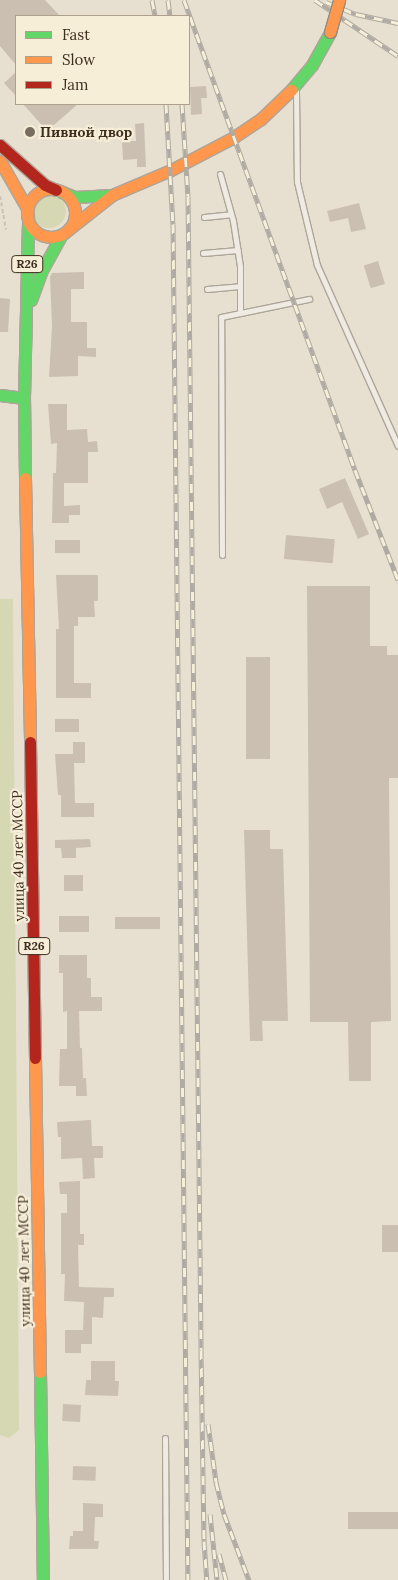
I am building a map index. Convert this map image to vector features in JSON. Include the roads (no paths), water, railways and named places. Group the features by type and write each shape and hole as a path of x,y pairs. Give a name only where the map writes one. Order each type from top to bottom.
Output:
{"main road":[{"path":"0,161 28,213 33,228 43,235 56,236 66,232 112,195 171,170 234,137 261,119 296,85 323,48 330,32 339,0"},
{"path":"0,146 45,185 75,197 112,195"},
{"path":"28,213 33,198 37,194 49,190 59,191 74,204 75,213 66,232"},
{"name":"улица 40 лет МССР","path":"28,213 24,398 43,1580"},
{"name":"улица 40 лет МССР","path":"26,311 41,272 66,232"},
{"path":"0,396 24,398"}],"lane":[{"path":"296,85 297,182 317,265 398,446"},
{"path":"220,174 238,250 240,313"},
{"path":"204,217 231,214"},
{"path":"203,253 238,250"},
{"path":"207,289 240,286"},
{"path":"222,555 221,316 309,298"},
{"path":"165,1438 166,1580"}],"railway":[{"path":"152,0 155,15"},
{"path":"168,0 170,15"},
{"path":"184,0 189,15"},
{"path":"315,0 398,56"},
{"path":"326,2 356,14 398,23"},
{"path":"190,16 355,470 398,580"},
{"path":"166,105 173,224 188,1580"},
{"path":"182,105 188,196 201,1350 204,1541 207,1580"},
{"path":"208,1424 216,1482 224,1514 249,1580"},
{"path":"210,1514 217,1580"},
{"path":"219,1554 226,1580"}],"place":[{"name":"Пивной двор","path":"30,132"}]}
